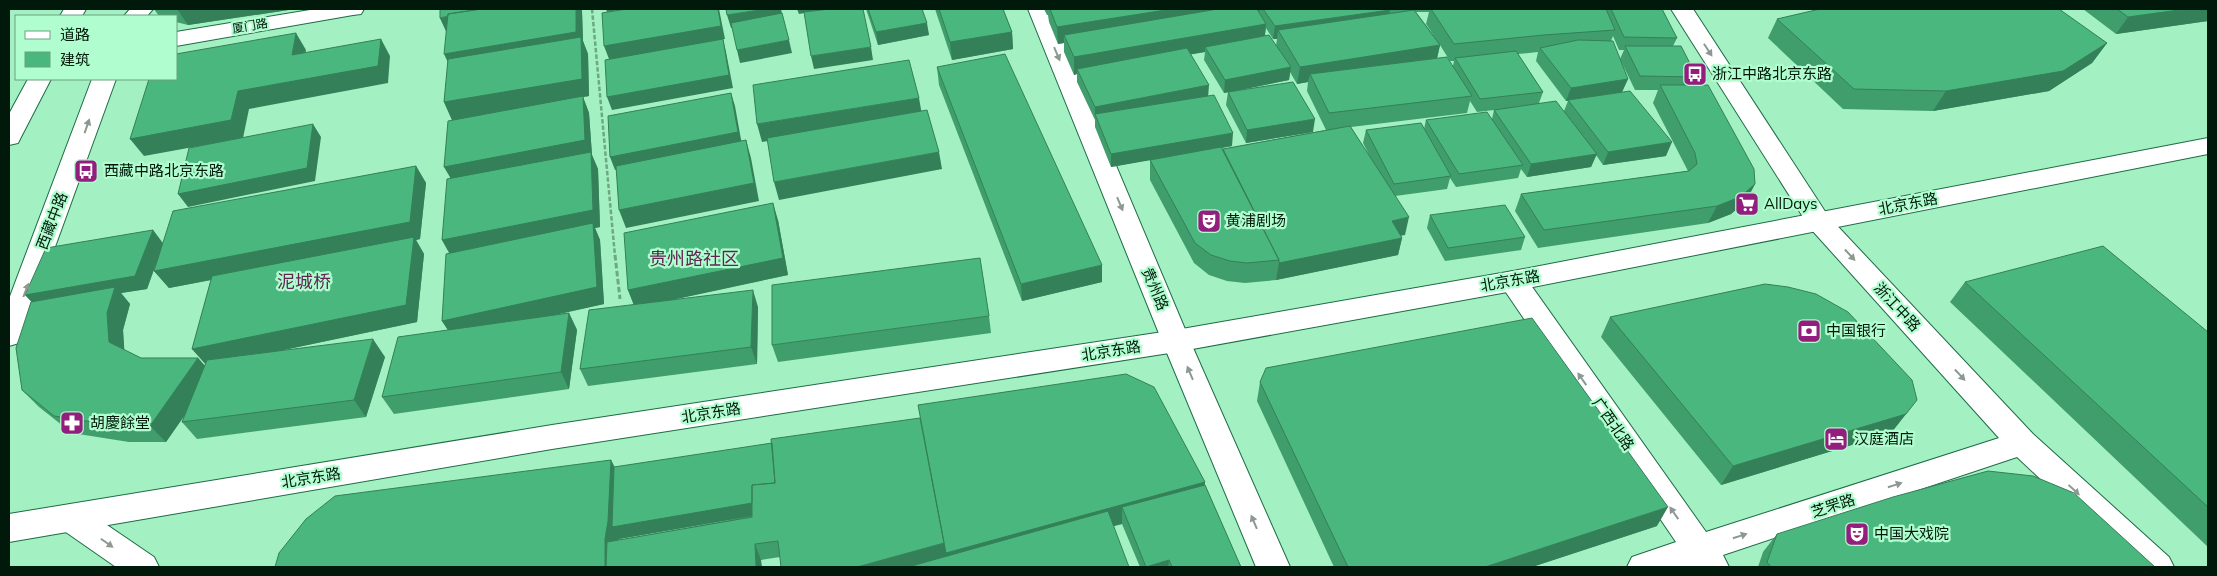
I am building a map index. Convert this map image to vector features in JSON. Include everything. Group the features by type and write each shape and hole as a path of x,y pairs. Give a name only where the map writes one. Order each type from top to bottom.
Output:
{"main road":[{"name":"厦门路","path":"178,39 353,9"},
{"name":"贵州路","path":"1039,9 1176,341 1273,567"},
{"name":"浙江中路","path":"1682,9 1819,222 2022,443 2158,567"},
{"path":"23,110 33,80"},
{"path":"9,137 38,80"},
{"name":"西藏中路","path":"9,335 104,80"},
{"name":"北京东路","path":"9,528 552,438 1176,341 1514,281 2208,146"},
{"name":"广西北路","path":"1514,281 1706,558"},
{"name":"芝罘路","path":"1644,567 1706,558 2022,443"},
{"path":"71,518 142,567"}],"path":[{"path":"592,9 607,184 620,299"}],"building":[{"path":"440,9 481,9 448,14 448,16 440,18"},
{"path":"481,9 576,9 576,32 444,54 448,14"},
{"path":"627,9 718,9 721,26 604,46 602,13"},
{"path":"726,9 766,9 727,15"},
{"path":"830,9 863,9 871,47 811,56 804,12"},
{"path":"868,9 922,9 927,23 876,32"},
{"path":"939,9 1003,9 1012,32 950,42"},
{"path":"1050,9 1172,9 1057,27"},
{"path":"1218,9 1257,9 1266,24 1074,57 1064,35"},
{"path":"1263,9 1389,9 1390,10 1275,26"},
{"path":"1431,9 1606,9 1615,30 1454,44"},
{"path":"1611,9 1662,9 1677,38 1624,37"},
{"path":"1820,9 2059,9 2107,43 2063,71 1946,91 1854,89 1777,19"},
{"path":"2117,9 2186,9 2128,17"},
{"path":"1414,10 1440,45 1300,67 1278,30"},
{"path":"782,13 789,40 737,50 731,23"},
{"path":"296,33 292,55 381,39 378,66 238,91 231,120 130,139 149,80 178,80 178,54"},
{"path":"1269,35 1291,67 1225,80 1205,47"},
{"path":"581,37 582,79 444,102 448,59"},
{"path":"723,39 729,75 607,97 605,60"},
{"path":"1578,40 1613,41 1628,79 1571,88 1540,48"},
{"path":"1625,46 1681,46 1697,77 1640,76"},
{"path":"1187,48 1209,85 1095,107 1077,69"},
{"path":"1516,51 1543,92 1480,99 1455,58"},
{"path":"1005,54 1102,265 1021,284 937,67"},
{"path":"1447,57 1472,96 1329,113 1310,74"},
{"path":"909,60 919,98 757,124 753,85"},
{"path":"1293,82 1315,119 1247,130 1228,92"},
{"path":"1660,85 1708,85 1754,169 1755,184 1740,197 1717,206 1544,230 1521,194 1689,171 1697,164 1695,153"},
{"path":"1630,91 1672,142 1608,152 1568,100"},
{"path":"731,93 738,132 610,157 608,116"},
{"path":"1214,95 1233,133 1111,154 1095,114"},
{"path":"583,96 585,140 444,167 448,121"},
{"path":"1556,101 1597,154 1531,164 1494,110"},
{"path":"927,110 939,152 774,182 767,138"},
{"path":"1487,112 1523,165 1459,174 1426,120"},
{"path":"1421,123 1451,176 1394,184 1366,130"},
{"path":"313,124 307,168 178,194 189,148"},
{"path":"1350,126 1409,217 1392,221 1402,238 1279,263 1223,149"},
{"path":"746,140 754,183 619,210 616,166"},
{"name":"黄浦剧场","path":"1221,147 1279,260 1247,263 1230,261 1211,255 1195,243 1150,160"},
{"path":"591,152 593,210 442,240 447,179"},
{"path":"416,166 410,222 154,271 173,211"},
{"path":"773,203 783,258 628,290 624,233"},
{"path":"1505,205 1525,237 1448,248 1430,215"},
{"path":"593,223 597,287 442,321 446,254"},
{"path":"153,230 135,276 25,295 46,248"},
{"path":"414,237 406,305 192,349 212,276"},
{"path":"2103,246 2208,332 2208,507 1965,282"},
{"path":"980,258 989,316 772,345 772,285"},
{"path":"1765,284 1816,294 1848,312 1912,380 1917,400 1906,414 1733,466 1610,317"},
{"path":"115,287 107,313 109,342 141,358 198,358 150,426 112,425 54,416 22,390 16,348 31,302"},
{"path":"753,290 751,347 580,369 589,310"},
{"path":"569,313 561,372 382,397 398,337"},
{"path":"1532,318 1668,507 1485,567 1348,567 1260,382 1266,368"},
{"path":"373,339 354,400 182,422 207,360"},
{"path":"1126,374 1154,387 1205,482 946,553 918,405"},
{"path":"920,418 944,543 857,567 781,567 778,541 755,544 756,567 606,567 607,542 752,517 752,485 775,483 771,439"},
{"path":"772,443 775,483 752,485 752,503 612,527 614,467"},
{"path":"611,460 608,521 605,539 605,567 275,567 279,553 306,519 335,496"},
{"path":"1988,471 2033,476 2074,493 2155,567 1771,567 1767,562 1777,534 1893,497"},
{"path":"1205,485 1241,567 1172,567 1169,560 1146,567 1122,507"},
{"path":"1108,511 1129,567 908,567"}],"place":[{"name":"浙江中路北京东路","path":"1695,74"},
{"name":"西藏中路北京东路","path":"86,171"},
{"name":"AllDays","path":"1747,204"},
{"name":"黄浦剧场","path":"1209,221"},
{"name":"中国银行","path":"1809,331"},
{"name":"胡慶餘堂","path":"72,423"},
{"name":"汉庭酒店","path":"1836,439"},
{"name":"中国大戏院","path":"1857,534"}],"district":[{"name":"贵州路社区","path":"694,259"},
{"name":"泥城桥","path":"304,282"}]}
